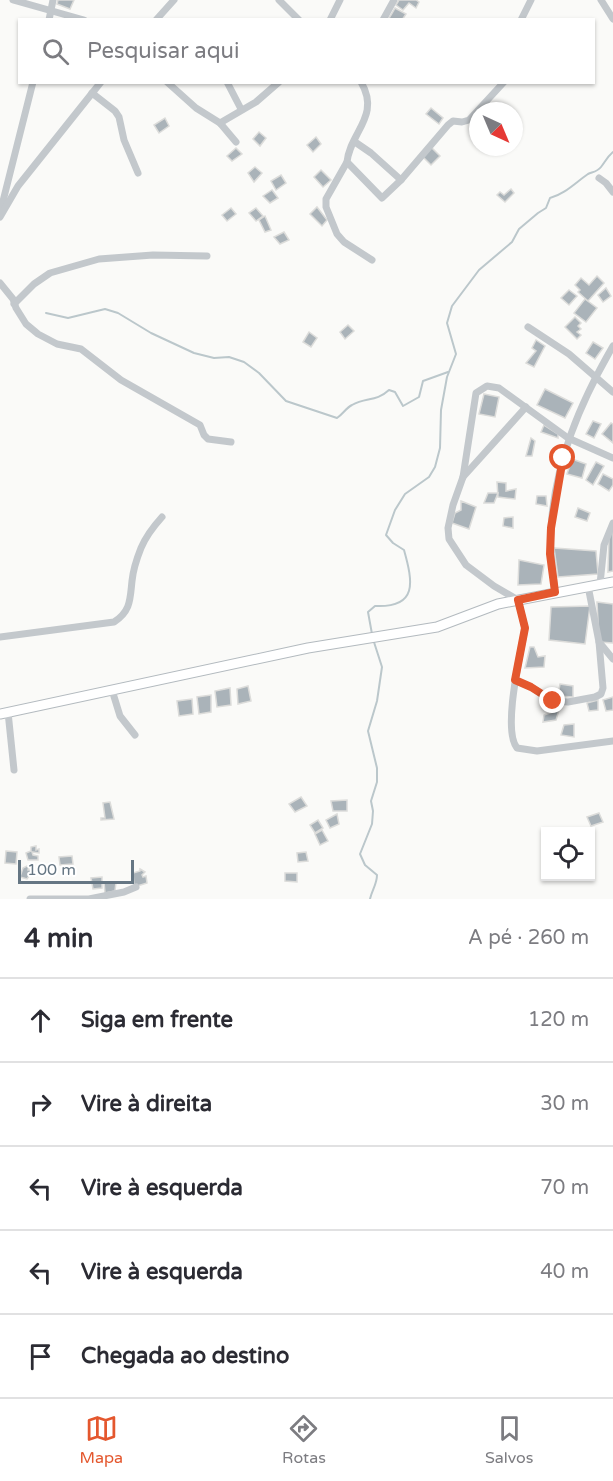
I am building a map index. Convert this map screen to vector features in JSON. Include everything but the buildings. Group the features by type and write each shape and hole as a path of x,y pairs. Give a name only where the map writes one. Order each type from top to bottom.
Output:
{"street":[{"path":"13,0 77,18"},
{"path":"49,18 52,0"},
{"path":"158,18 174,0"},
{"path":"279,0 297,18"},
{"path":"331,18 340,0"},
{"path":"384,18 394,0"},
{"path":"522,18 531,0"},
{"path":"601,0 613,19"},
{"path":"0,216 33,84"},
{"path":"0,216 18,186 99,84"},
{"path":"169,84 186,100 220,123 236,142"},
{"path":"228,84 241,109"},
{"path":"220,123 256,102 277,84"},
{"path":"362,84 368,95 368,106 346,162 326,199 326,207 337,234 344,242 372,260"},
{"path":"346,162 382,198 401,180 448,125 469,120 502,84"},
{"path":"92,93 115,111 119,117 124,140 138,172"},
{"path":"355,142 401,180"},
{"path":"599,178 613,192"},
{"path":"14,304 41,278 50,273 99,259 153,255 207,256"},
{"path":"0,283 9,293 26,324 38,334 57,344 81,349 121,380 200,425 208,439 231,442"},
{"path":"528,327 569,354 613,392"},
{"path":"555,592 550,554 551,528 554,501 568,438 595,376 613,346"},
{"path":"613,458 568,438 499,388 486,386 476,393 463,477 448,528 449,539 466,565 518,600 525,628 510,717 513,743 517,748 524,750 546,750 613,741"},
{"path":"463,477 526,407"},
{"path":"0,637 114,622 123,616 130,603 132,578 140,549 150,530 162,517"},
{"path":"600,584 604,544 613,523"},
{"path":"14,770 4,713 308,648 436,627 498,604 613,582"},
{"path":"515,680 553,701 567,702 601,694 603,688 599,642 588,586"},
{"path":"599,642 613,659"},
{"path":"112,690 120,716 135,735"},
{"path":"30,899 89,899 124,892 136,887"}],"waterway":[{"path":"372,634 368,612 375,606 399,603 409,591 409,573 404,550 386,535 395,510 405,494 429,477 435,467 440,448 441,410 447,377 456,354 447,323 452,306 479,270 512,242 519,229 546,208 550,198 598,170 613,152"},
{"path":"46,313 68,318 105,309 118,313 151,333 194,353 214,358 229,357 244,362 259,373 286,401 337,418 352,405 380,396 389,390 395,392 403,406 419,397 423,381 448,372"},
{"path":"370,899 377,875 365,865 360,854 372,824 371,801 377,782 377,768 368,731 377,701 382,667 373,639"}],"route":[{"path":"553,701 515,680 525,628 518,600 555,592 550,554 551,528 563,458"}]}
